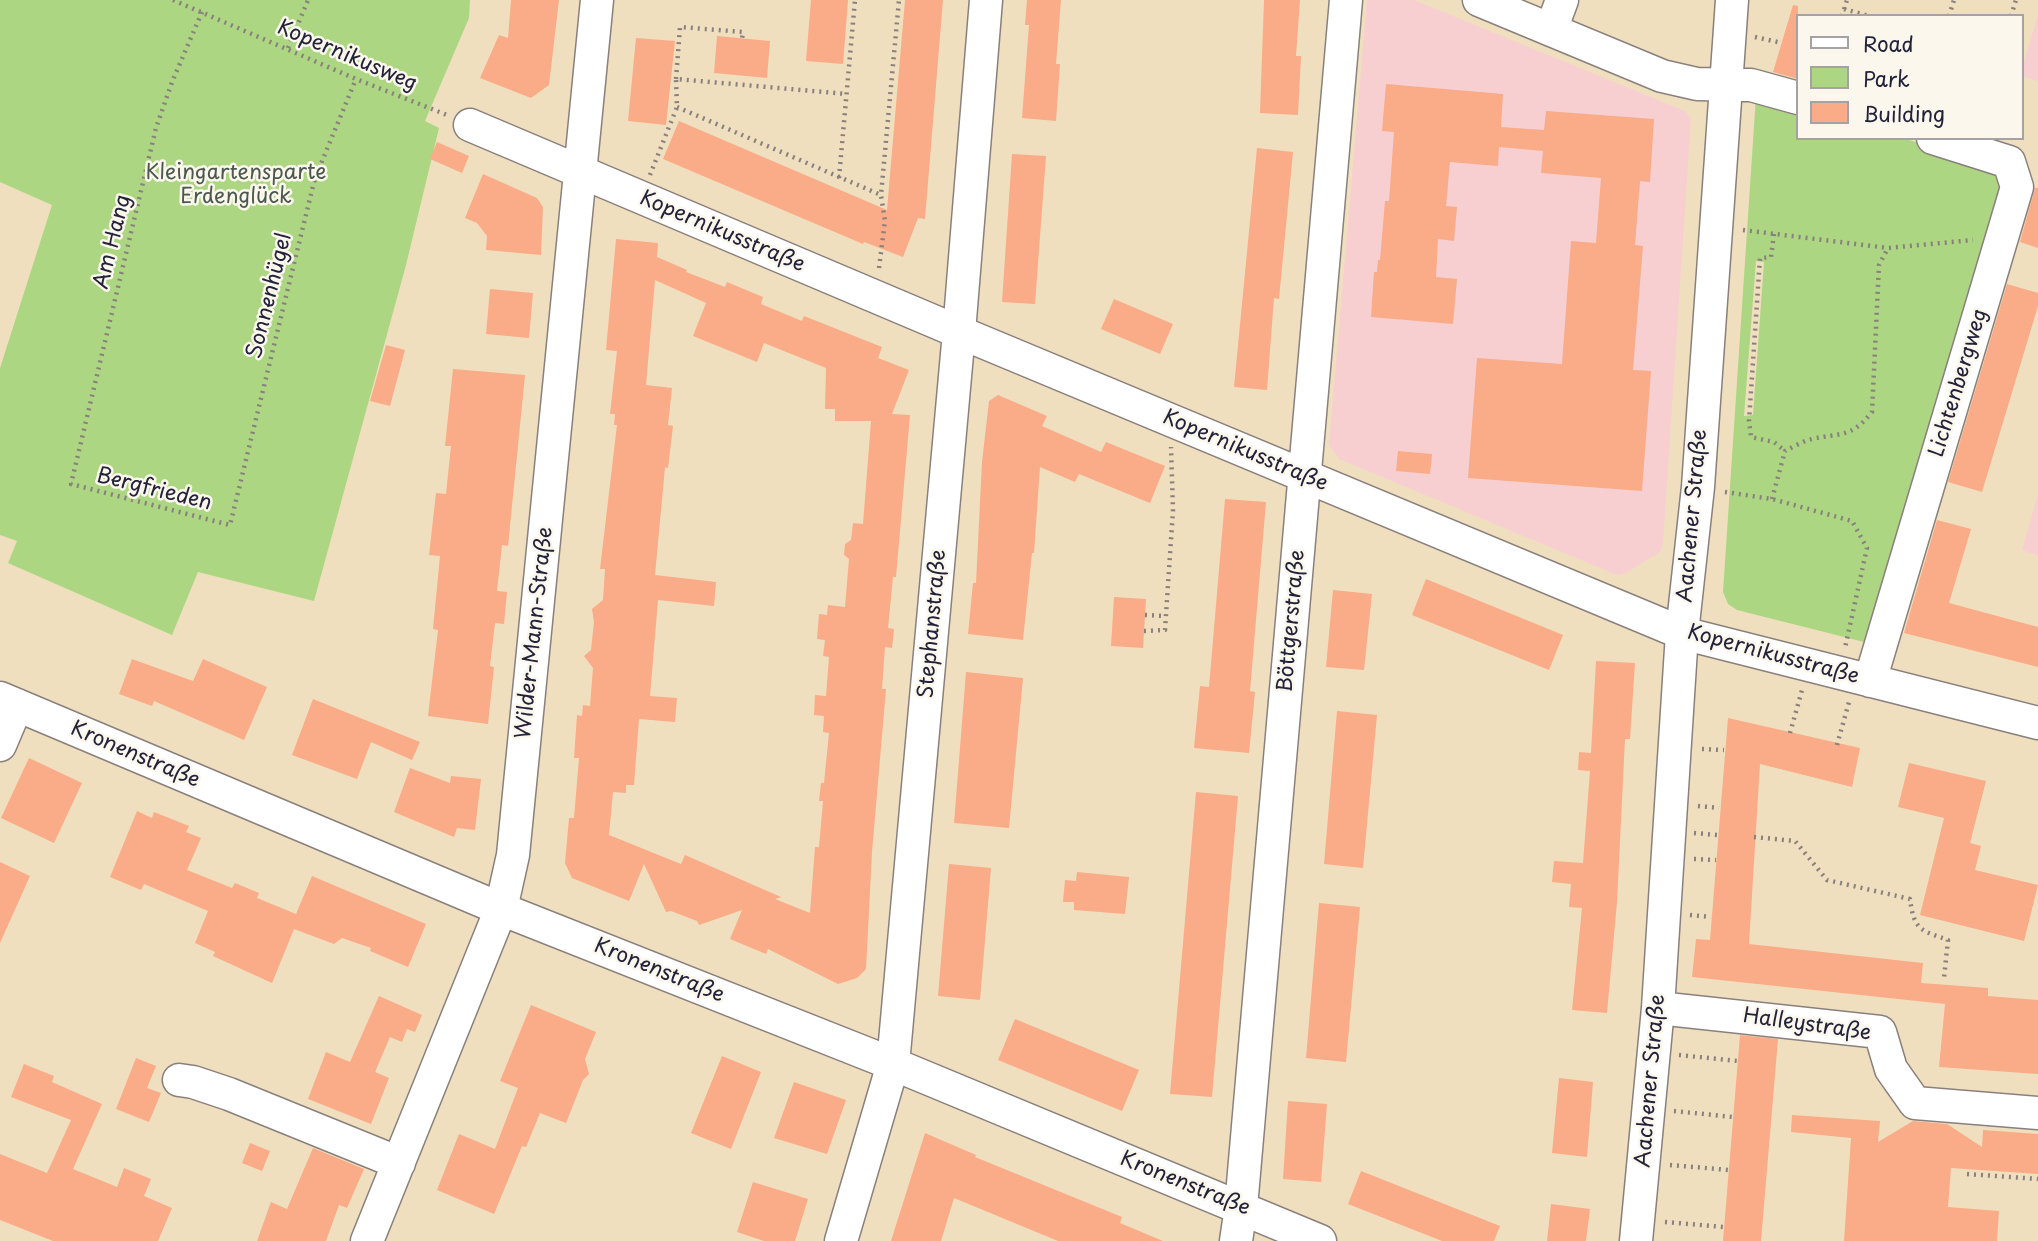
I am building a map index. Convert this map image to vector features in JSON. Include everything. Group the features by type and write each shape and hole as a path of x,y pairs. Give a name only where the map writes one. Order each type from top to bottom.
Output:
{"street":[{"name":"Wilder-Mann-Straße","path":"367,1241 501,909 513,855 597,0"},
{"name":"Stephanstraße","path":"841,1241 893,1064 986,0"},
{"name":"Böttgerstraße","path":"1236,1241 1346,0"},
{"path":"1479,0 1662,76 1697,84 1751,85 1797,98"},
{"path":"1550,30 1562,0"},
{"name":"Aachener Straße","path":"1636,1241 1658,1008 1682,633 1698,487 1732,0"},
{"name":"Kopernikusstraße","path":"470,125 874,297 1682,633 2038,723"},
{"name":"Lichtenbergweg","path":"1855,677 2017,187 2008,162 1939,140"},
{"path":"0,745 8,702"},
{"name":"Kronenstraße","path":"8,702 501,909 893,1064 1320,1241"},
{"name":"Halleystraße","path":"1658,1008 1880,1032 1891,1069 1915,1103 2038,1113"},
{"path":"179,1080 229,1094 399,1163"}],"path":[{"name":"Kopernikusweg","path":"173,0 356,79 432,108"},
{"path":"288,48 308,0"},
{"path":"839,178 855,0"},
{"path":"874,297 886,221 881,195 899,0"},
{"path":"1843,14 1847,0"},
{"path":"1844,9 1862,14"},
{"name":"Am Hang","path":"71,484 156,128 202,12"},
{"path":"643,198 656,156 677,107 680,27 743,32 742,39"},
{"name":"Sonnenhügel","path":"230,525 315,178 356,79"},
{"path":"676,79 847,94"},
{"path":"677,107 881,195"},
{"path":"1741,230 1888,248 1957,240 2001,241"},
{"path":"1774,234 1771,257 1760,258 1749,421 1751,437 1774,442 1785,451"},
{"path":"1772,499 1785,451 1810,439 1840,436 1860,428 1872,412 1879,265 1888,248"},
{"path":"1144,631 1165,630 1172,510 1170,454 1176,422"},
{"name":"Bergfrieden","path":"71,484 230,525"},
{"path":"1698,487 1772,499 1852,521 1867,548 1855,677 1837,745"},
{"path":"1145,615 1165,616"},
{"path":"1790,733 1810,665"},
{"path":"1702,749 1724,751"},
{"path":"1698,806 1719,808"},
{"path":"1754,837 1795,841 1827,880 1910,899 1913,918 1924,932 1948,940 1944,978"},
{"path":"1694,859 1716,860"},
{"path":"1689,915 1711,917"},
{"path":"1678,1055 1738,1061"},
{"path":"1673,1111 1733,1117"},
{"path":"1669,1165 1729,1170"},
{"path":"1967,1174 2038,1180"},
{"path":"1664,1222 1724,1227"}],"shaded area":[{"path":"1367,0 1414,0 1685,111 1691,119 1663,543 1661,551 1628,572 1619,575 1612,573 1339,459 1329,445"},
{"path":"2038,15 2038,81 2024,77 2024,61"},
{"path":"2038,494 2038,556 2022,550"}],"green space":[{"name":"Kleingartensparte Erdenglück","path":"0,0 470,0 469,18 425,121 439,128 406,265 314,601 198,572 172,635 8,563 17,541 0,535 0,368 52,205 0,182"},
{"path":"1756,96 1797,108 1797,140 1909,140 1991,164 2007,200 1872,644 1737,610 1728,604 1723,592","holes":["1756,261 1764,262 1753,415 1744,416"]}],"building":[{"path":"511,0 559,0 549,85 531,98 480,78 499,35 508,38"},
{"path":"811,0 848,0 843,64 806,61"},
{"path":"905,0 943,0 925,219 918,218 903,257 864,242 863,244 663,159 679,121 887,210"},
{"path":"1027,0 1061,0 1056,64 1060,64 1056,121 1022,118 1029,25 1025,25"},
{"path":"1264,0 1300,0 1296,56 1301,56 1298,115 1260,113"},
{"path":"1793,5 1798,6 1797,79 1773,72"},
{"path":"717,36 770,41 767,78 714,73"},
{"path":"636,38 675,41 666,125 628,121"},
{"path":"1386,84 1503,94 1501,127 1544,130 1546,111 1654,119 1650,182 1640,181 1635,245 1643,246 1633,370 1651,371 1642,491 1468,478 1477,358 1562,364 1571,241 1596,243 1601,178 1541,173 1543,151 1499,147 1498,166 1450,162 1446,206 1457,207 1454,241 1438,239 1436,277 1457,279 1453,324 1371,317 1374,272 1377,272 1380,260 1385,201 1389,201 1394,132 1382,131"},
{"path":"437,142 469,156 462,173 430,159"},
{"path":"1257,148 1293,152 1279,299 1274,298 1267,390 1234,387"},
{"path":"1012,154 1046,156 1035,304 1002,302"},
{"path":"483,174 537,198 543,207 541,255 486,250 487,236 477,223 465,218"},
{"path":"2035,188 2038,188 2038,248 2020,242"},
{"path":"616,239 658,243 657,257 687,270 686,272 725,287 727,282 763,297 761,304 802,321 804,316 882,347 878,358 909,370 892,414 910,415 896,577 893,577 888,628 894,629 892,648 885,647 882,689 886,689 872,852 866,969 857,978 838,984 768,949 766,954 730,939 742,910 699,925 697,921 671,911 666,912 644,864 629,901 572,878 565,863 569,818 574,818 579,758 574,758 577,715 582,716 583,705 590,706 593,668 584,656 591,650 594,622 592,609 603,600 605,569 600,569 617,425 614,425 615,414 610,414 617,351 606,350","holes":["655,280 706,303 693,336 757,362 764,343 826,368 825,409 835,409 835,421 871,421 863,524 853,523 851,540 845,544 844,555 849,559 845,607 828,605 827,615 819,614 817,639 825,640 823,656 829,657 826,696 815,695 814,715 824,716 823,732 829,733 824,783 821,783 819,801 823,801 819,847 815,847 810,913 775,899 781,897 685,855 681,864 609,835 613,792 626,793 626,785 634,785 639,719 675,722 677,698 650,696 658,600 714,606 716,582 655,575 665,467 668,468 673,426 668,425 672,388 646,385"]},
{"path":"2007,284 2038,293 2038,306 1982,492 1948,482"},
{"path":"490,289 533,293 529,338 486,334"},
{"path":"1114,299 1173,324 1160,354 1101,329"},
{"path":"386,345 405,350 390,406 370,401"},
{"path":"453,369 525,375 508,546 502,545 497,591 507,592 504,624 495,623 488,724 428,716 438,630 433,629 440,556 429,555 436,493 446,494 451,446 445,446"},
{"path":"998,395 1047,416 1042,426 1101,452 1106,442 1165,466 1150,503 1079,474 1075,482 1040,467 1034,553 1023,640 968,634 973,583 976,583 982,462 989,401"},
{"path":"1398,451 1432,454 1430,474 1396,471"},
{"path":"1225,499 1266,502 1250,691 1255,692 1249,753 1194,748 1200,686 1209,687"},
{"path":"1937,520 1971,529 1949,603 2038,627 2038,667 1904,633"},
{"path":"1426,579 1563,635 1549,670 1412,615"},
{"path":"1333,590 1372,594 1364,670 1326,667"},
{"path":"1114,597 1146,599 1143,648 1111,646"},
{"path":"132,659 193,681 203,659 267,687 244,740 154,701 152,706 119,694"},
{"path":"1596,661 1635,663 1630,739 1625,739 1617,902 1607,1013 1572,1010 1582,908 1569,907 1571,884 1552,882 1554,861 1583,863 1590,771 1578,770 1579,752 1591,753"},
{"path":"966,672 1023,678 1009,828 954,823"},
{"path":"313,699 420,742 412,760 371,742 357,779 292,755"},
{"path":"1337,711 1377,715 1363,868 1324,864"},
{"path":"1728,718 1860,748 1852,787 1760,764 1749,944 1923,963 1921,983 1988,988 1988,996 2038,1000 2038,1074 1939,1067 1945,1004 1692,977 1696,939 1710,940"},
{"path":"29,758 82,783 54,843 1,818"},
{"path":"1909,763 1986,781 1970,843 1981,846 1975,870 2038,885 2024,941 1920,915 1944,818 1898,807"},
{"path":"410,768 450,783 451,776 481,779 475,830 457,828 454,837 394,812"},
{"path":"1196,792 1238,796 1212,1097 1170,1094"},
{"path":"137,811 152,818 154,812 189,826 186,832 201,838 187,870 232,888 235,883 259,893 257,898 296,914 312,876 426,924 408,967 370,951 371,948 342,938 334,944 294,929 272,983 213,956 215,952 195,943 208,911 144,884 141,890 110,877"},
{"path":"0,862 30,876 0,943"},
{"path":"949,864 991,868 980,1000 938,996"},
{"path":"1077,872 1129,877 1125,914 1074,910 1074,902 1063,902 1065,880 1076,881"},
{"path":"1319,903 1360,907 1346,1062 1306,1058"},
{"path":"379,996 422,1015 415,1032 407,1029 402,1042 390,1037 375,1072 389,1078 371,1124 308,1099 326,1052 350,1062"},
{"path":"531,1005 596,1032 585,1059 589,1074 583,1080 566,1123 540,1113 526,1147 522,1146 494,1214 437,1190 459,1134 495,1149 518,1088 500,1081"},
{"path":"1015,1019 1139,1070 1122,1111 998,1060"},
{"path":"1740,1035 1778,1039 1761,1241 1723,1241"},
{"path":"722,1056 761,1072 731,1149 691,1133"},
{"path":"136,1058 156,1066 147,1088 161,1093 149,1122 116,1109"},
{"path":"24,1064 54,1076 52,1082 102,1104 73,1169 117,1187 124,1168 151,1179 144,1196 172,1208 158,1241 53,1241 0,1220 0,1154 47,1173 71,1120 11,1097"},
{"path":"1559,1078 1593,1082 1587,1157 1552,1153"},
{"path":"794,1082 846,1100 827,1154 774,1138"},
{"path":"1288,1101 1327,1104 1321,1182 1283,1179"},
{"path":"1792,1115 1880,1121 1878,1142 1913,1121 1947,1124 1982,1147 1983,1130 2038,1134 2038,1174 1951,1168 1948,1207 1999,1211 1997,1241 1844,1241 1851,1138 1791,1132"},
{"path":"925,1133 976,1155 975,1157 1122,1217 1120,1223 1163,1241 1058,1241 954,1198 941,1241 891,1241"},
{"path":"250,1143 270,1151 262,1171 242,1163"},
{"path":"313,1148 364,1169 347,1208 339,1205 326,1241 257,1241 271,1202 287,1209"},
{"path":"1361,1171 1500,1226 1494,1241 1442,1241 1348,1204"},
{"path":"753,1182 808,1199 795,1241 764,1241 737,1232"},
{"path":"1551,1204 1590,1209 1586,1241 1547,1241"}]}
